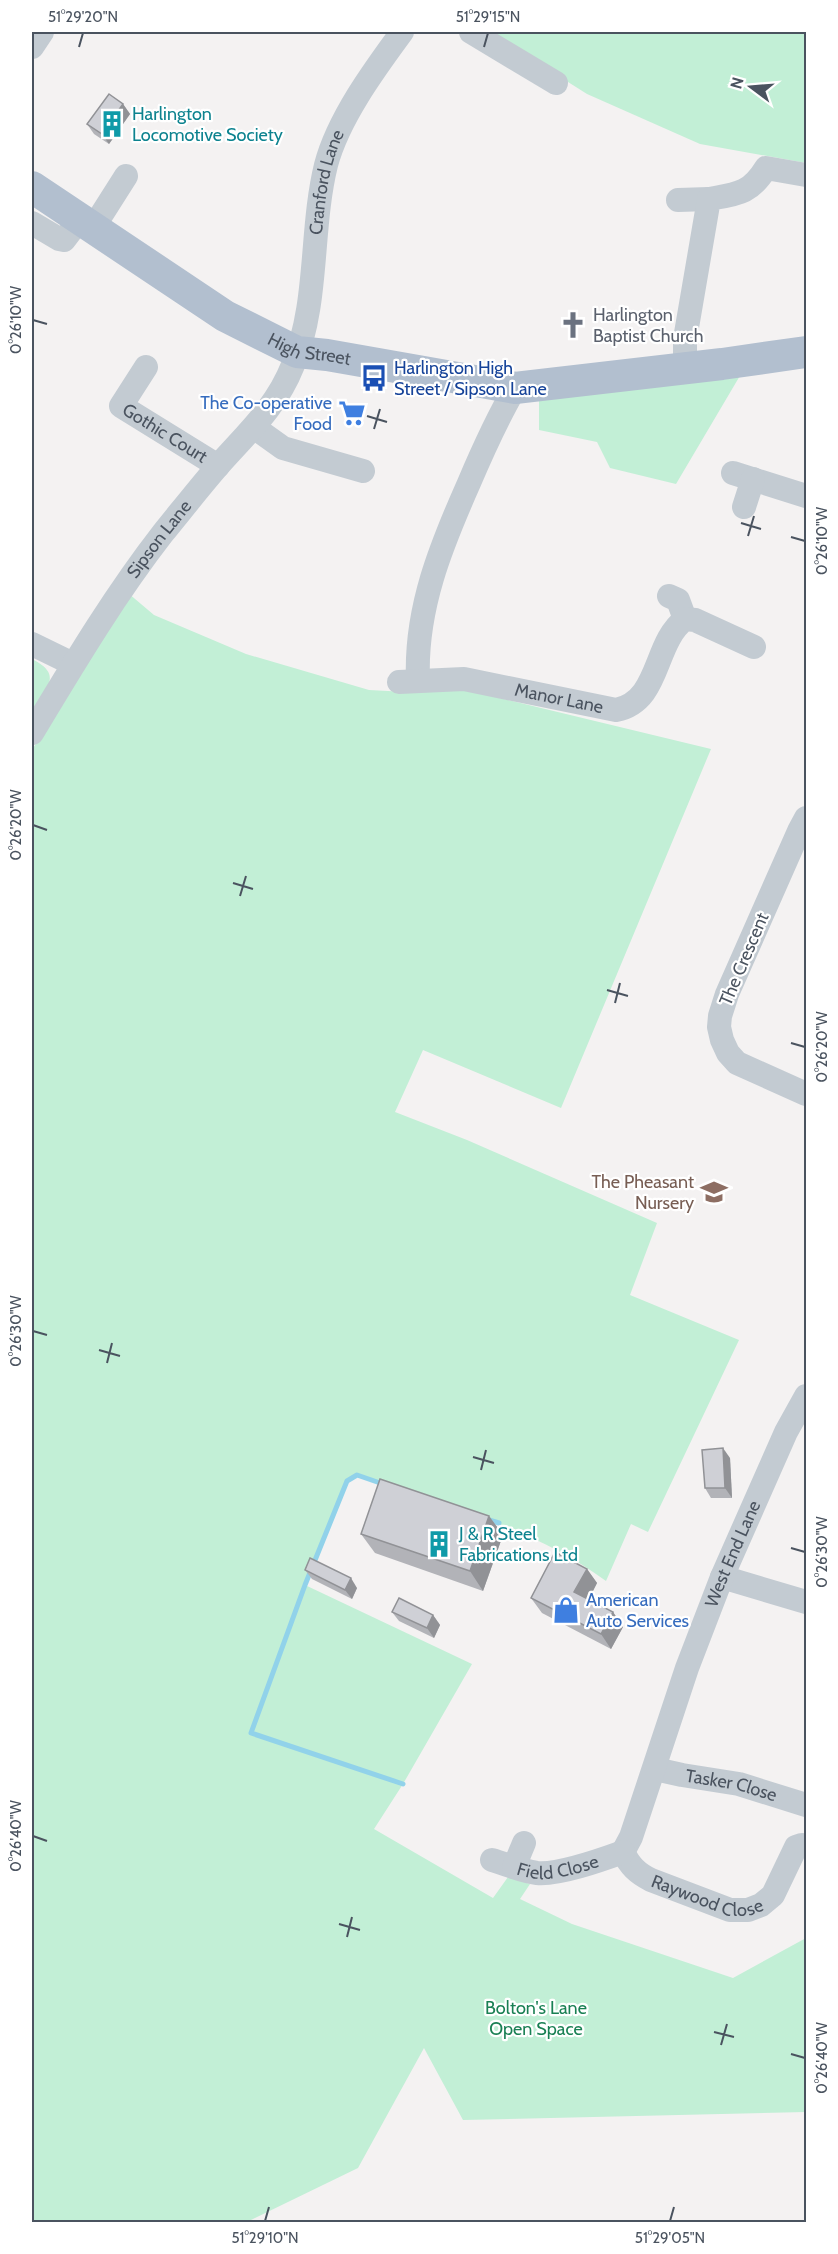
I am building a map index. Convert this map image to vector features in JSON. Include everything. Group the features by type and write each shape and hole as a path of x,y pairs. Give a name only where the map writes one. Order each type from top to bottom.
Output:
{"main road":[{"name":"High Street","path":"32,186 225,316 297,352 327,355 515,388 807,352"}],"street":[{"path":"32,47 42,32"},
{"name":"Cranford Lane","path":"297,352 305,328 326,165 338,131 383,58 402,32"},
{"path":"471,32 556,83"},
{"path":"678,200 709,199 741,194 751,187 766,168 807,175"},
{"path":"32,223 64,240 87,223 126,176"},
{"path":"685,368 685,339 709,199"},
{"name":"Sipson Lane","path":"32,734 73,664 135,572 218,466 255,428 277,396 297,352"},
{"name":"Gothic Court","path":"146,367 121,406 218,466"},
{"name":"Manor Lane","path":"515,388 496,421 444,539 430,579 409,681 464,679 616,710 627,707 644,695 673,631 685,620"},
{"path":"255,428 283,448 363,471"},
{"path":"744,507 743,476 807,496"},
{"path":"669,596 678,600 685,620 696,620 754,647"},
{"path":"32,644 73,664"},
{"name":"The Crescent","path":"807,818 799,831 727,994 719,1027 722,1040 737,1063 807,1094"},
{"name":"West End Lane","path":"623,1852 631,1837 687,1668 722,1577 786,1432 807,1396"},
{"path":"722,1577 807,1602"},
{"name":"Tasker Close","path":"655,1768 682,1775 739,1784 807,1805"},
{"name":"Field Close","path":"524,1843 503,1863 542,1873 593,1863 623,1852"},
{"name":"Raywood Close","path":"623,1852 631,1867 651,1880 730,1910 747,1910 761,1905 774,1896 796,1846 807,1846"}],"green space":[{"path":"489,32 806,32 806,163 700,144 587,94"},
{"path":"741,374 676,484 610,468 597,442 539,430 539,398"},
{"name":"Bolton's Lane Open Space","path":"128,593 154,615 246,654 369,690 407,692 466,690 711,749 561,1108 423,1050 395,1112 467,1140 657,1223 630,1295 739,1340 648,1532 631,1524 606,1581 578,1562 517,1531 357,1475 347,1481 305,1585 472,1664 403,1784 374,1829 493,1898 508,1877 530,1884 520,1899 572,1924 733,1978 806,1938 806,2112 463,2120 424,2048 358,2168 247,2222 32,2222 32,750"},
{"path":"32,659 42,665 50,676 47,689 32,712"}],"building":[{"path":"109,94 123,104 102,134 87,124"},
{"path":"723,1448 725,1488 705,1488 702,1450"},
{"name":"J & R Steel Fabrications Ltd","path":"380,1479 489,1516 470,1571 361,1534"},
{"path":"555,1552 587,1569 574,1592 613,1612 601,1634 531,1598"},
{"path":"310,1558 351,1578 345,1590 305,1570"},
{"path":"399,1598 433,1615 427,1628 392,1612"}],"waterway":[{"path":"383,1484 357,1475 347,1481 305,1585 251,1733 403,1784"},
{"path":"489,1520 499,1523"}],"place":[{"name":"Harlington Locomotive Society","path":"112,124"},
{"name":"Harlington Baptist Church","path":"573,325"},
{"name":"Harlington High Street / Sipson Lane","path":"374,378"},
{"name":"The Co-operative Food","path":"352,413"},
{"name":"The Pheasant Nursery","path":"714,1192"},
{"name":"J & R Steel Fabrications Ltd","path":"439,1544"},
{"name":"American Auto Services","path":"566,1610"}]}
